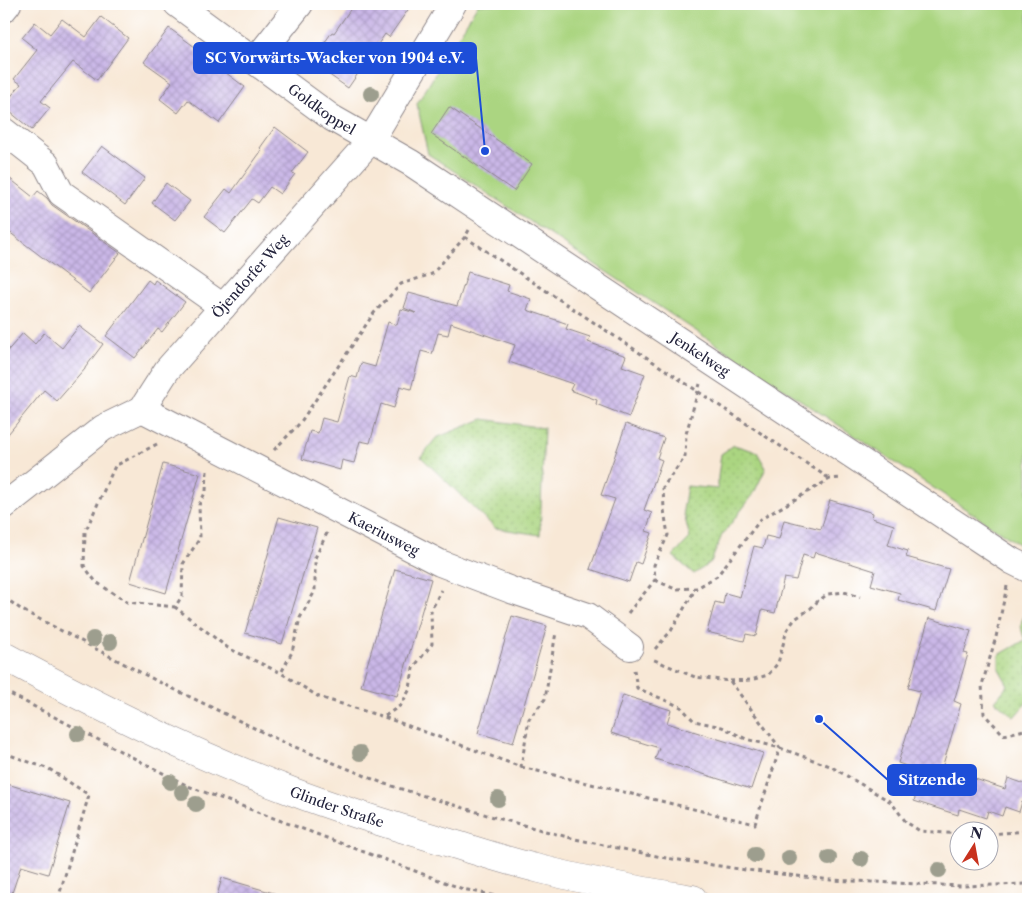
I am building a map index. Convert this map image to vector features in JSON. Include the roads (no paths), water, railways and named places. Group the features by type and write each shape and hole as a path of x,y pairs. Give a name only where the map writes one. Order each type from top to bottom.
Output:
{"main road":[{"name":"Glinder Straße","path":"4,656 56,684 168,739 291,791 402,828 540,869 597,882 693,899"}],"street":[{"path":"4,9 8,4"},
{"name":"Goldkoppel","path":"177,4 332,118 372,140"},
{"path":"255,61 300,4"},
{"name":"Öjendorfer Weg","path":"142,409 167,370 372,140 453,4"},
{"path":"4,131 46,164 61,193 223,307"},
{"name":"Jenkelweg","path":"372,140 411,163 1020,565"},
{"path":"4,506 103,428 142,409"},
{"name":"Kaeriusweg","path":"142,409 440,563 588,616 629,646"}],"place":[{"name":"SC Vorwärts-Wacker von 1904 e.V.","path":"485,151"},
{"name":"Sitzende","path":"819,719"}]}
